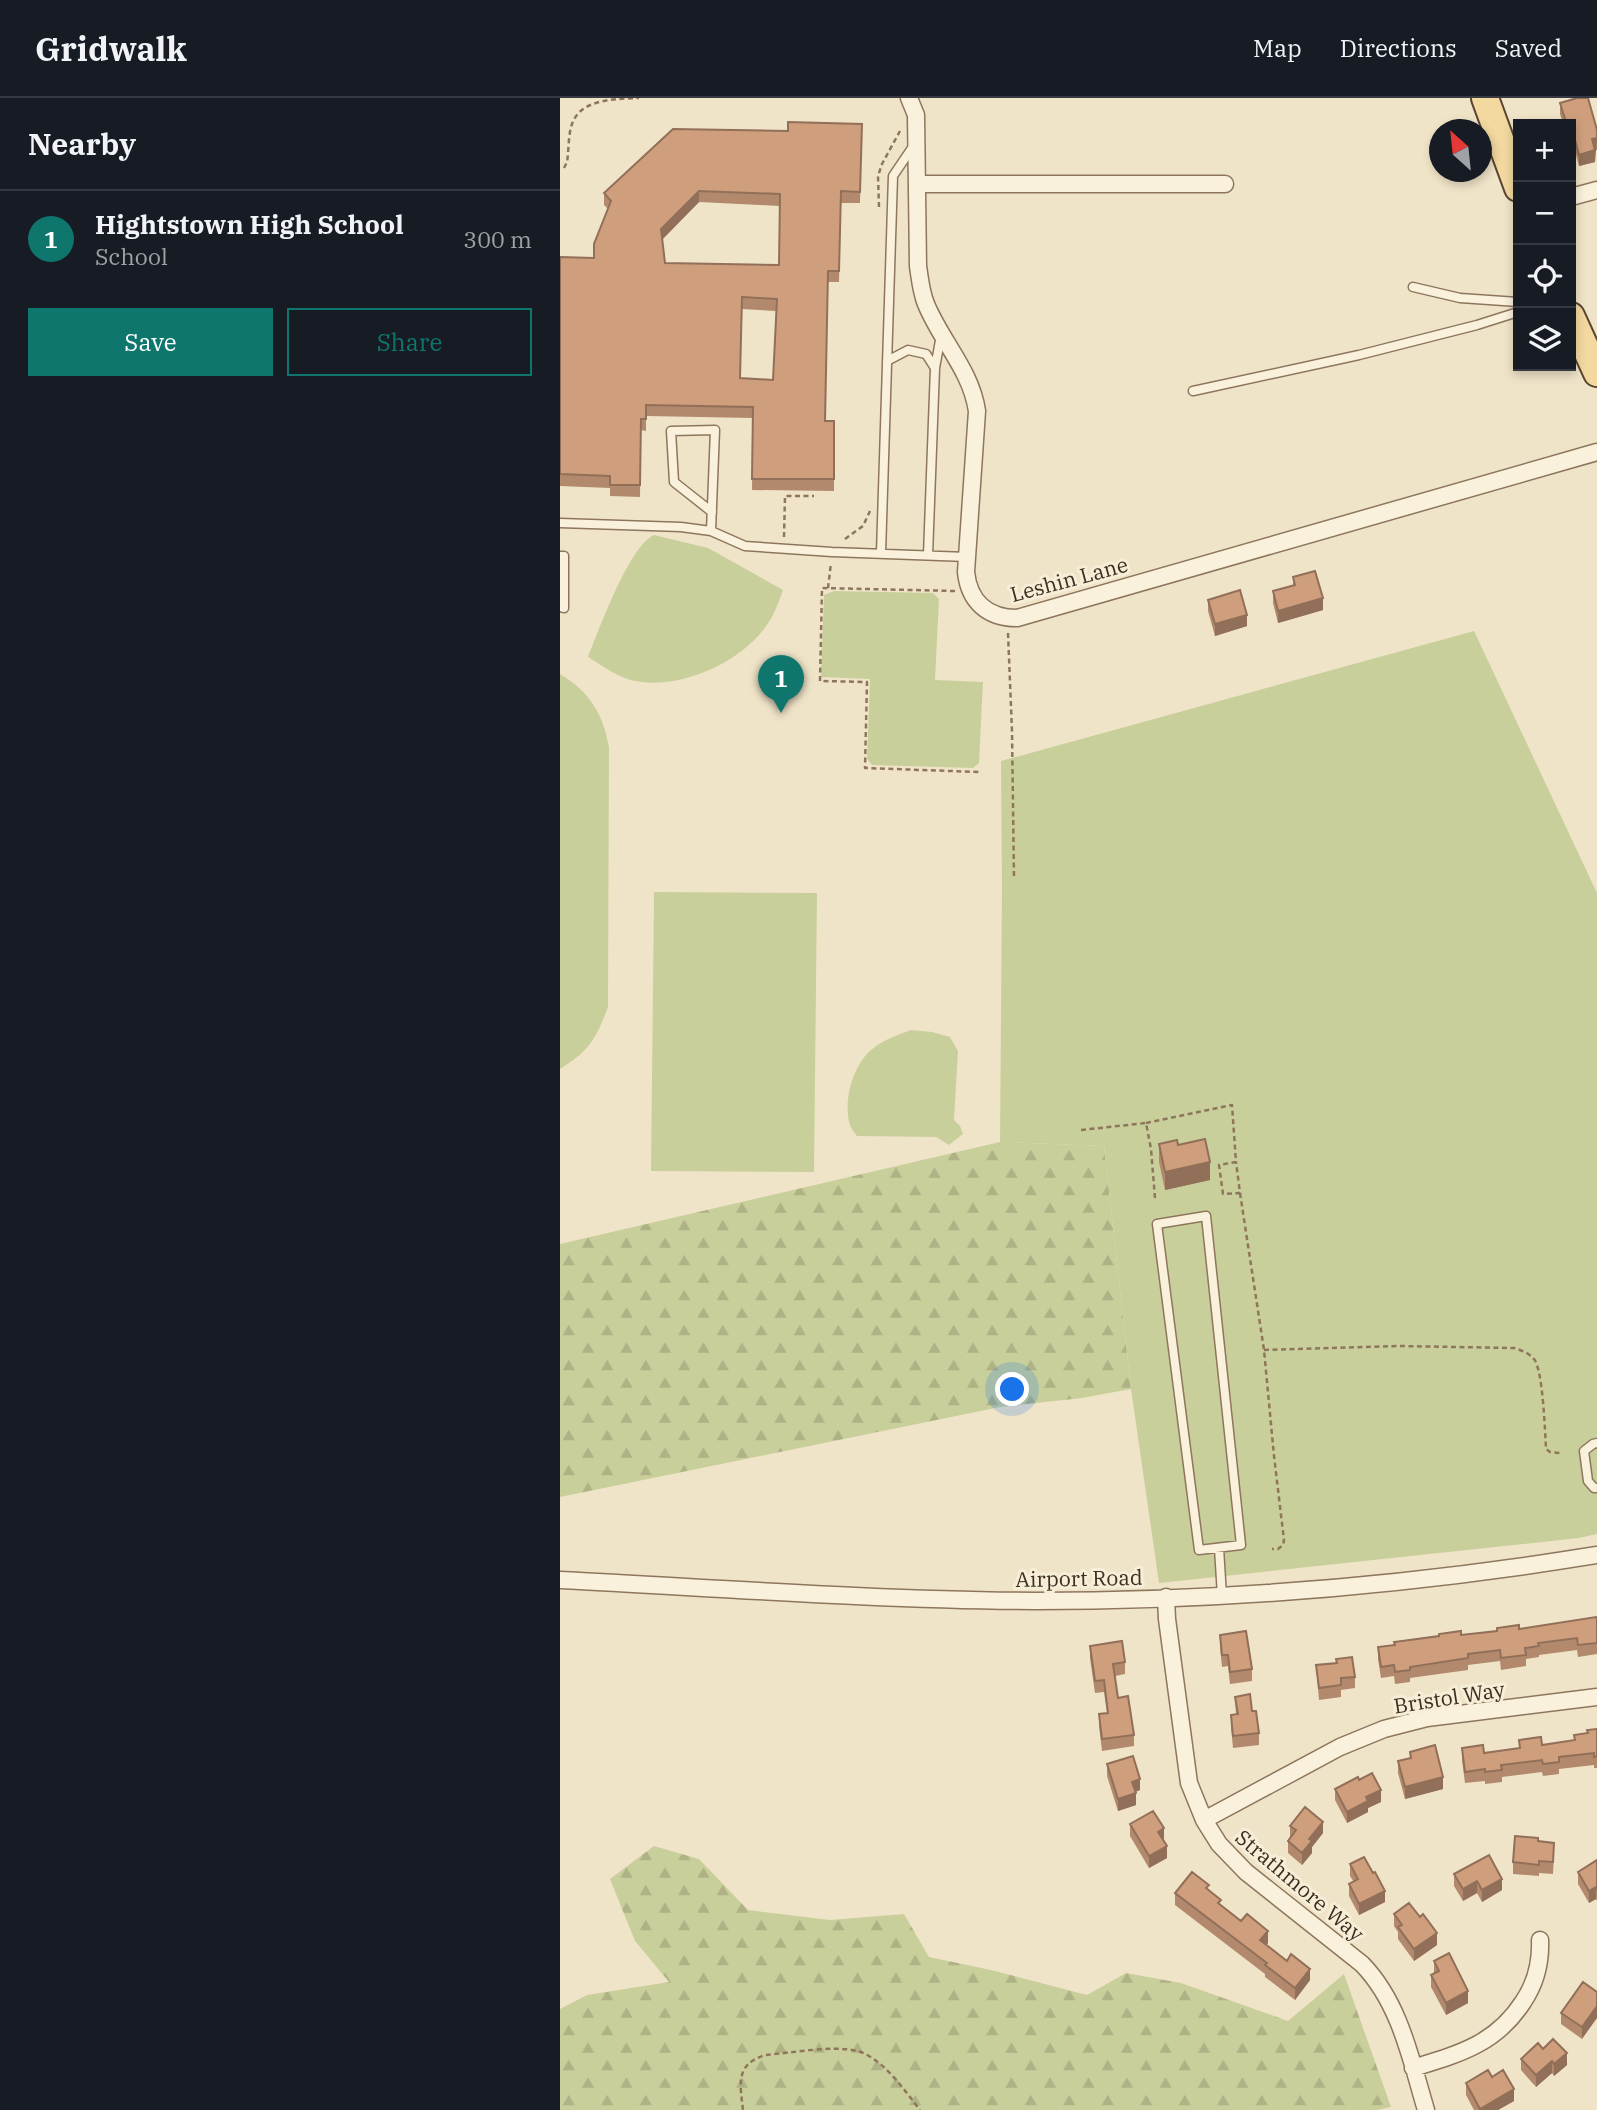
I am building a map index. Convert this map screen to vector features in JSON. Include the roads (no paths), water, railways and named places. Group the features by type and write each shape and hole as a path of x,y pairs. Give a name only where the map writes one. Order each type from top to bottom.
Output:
{"main road":[{"path":"1485,98 1516,182"},
{"path":"1576,327 1597,373"}],"street":[{"name":"Leshin Lane","path":"909,98 916,115 920,286 941,332 967,376 977,411 967,557 968,585 973,597 993,614 1017,618 1597,452"},
{"path":"917,184 1225,184"},
{"path":"1576,196 1597,190"},
{"name":"Airport Road","path":"560,1580 956,1600 1037,1601 1222,1596 1464,1574 1597,1555"},
{"name":"Strathmore Way","path":"1166,1597 1189,1783 1204,1820 1219,1844 1246,1872 1374,1976 1394,2009 1426,2110"},
{"name":"Bristol Way","path":"1204,1820 1340,1747 1384,1729 1436,1717 1597,1697"},
{"path":"1413,2068 1471,2048 1504,2027 1522,2005 1536,1980 1541,1940"}],"lane":[{"path":"881,553 893,176 916,143"},
{"path":"1413,287 1460,298 1513,302"},
{"path":"1193,391 1359,355 1513,314"},
{"path":"928,555 935,368 941,332"},
{"path":"887,361 908,350 926,354 935,368"},
{"path":"711,531 712,512 715,430 671,430 674,482 712,512"},
{"path":"560,523 681,527 711,531 745,546 967,557"},
{"path":"560,556 564,556 564,608 560,607"},
{"path":"1206,1216 1241,1545 1219,1548 1199,1549 1157,1224 1206,1216"},
{"path":"1597,1443 1584,1451 1588,1481 1597,1488"},
{"path":"1219,1548 1222,1596"}],"place":[{"name":"Hightstown High School","path":"781,713"}]}
